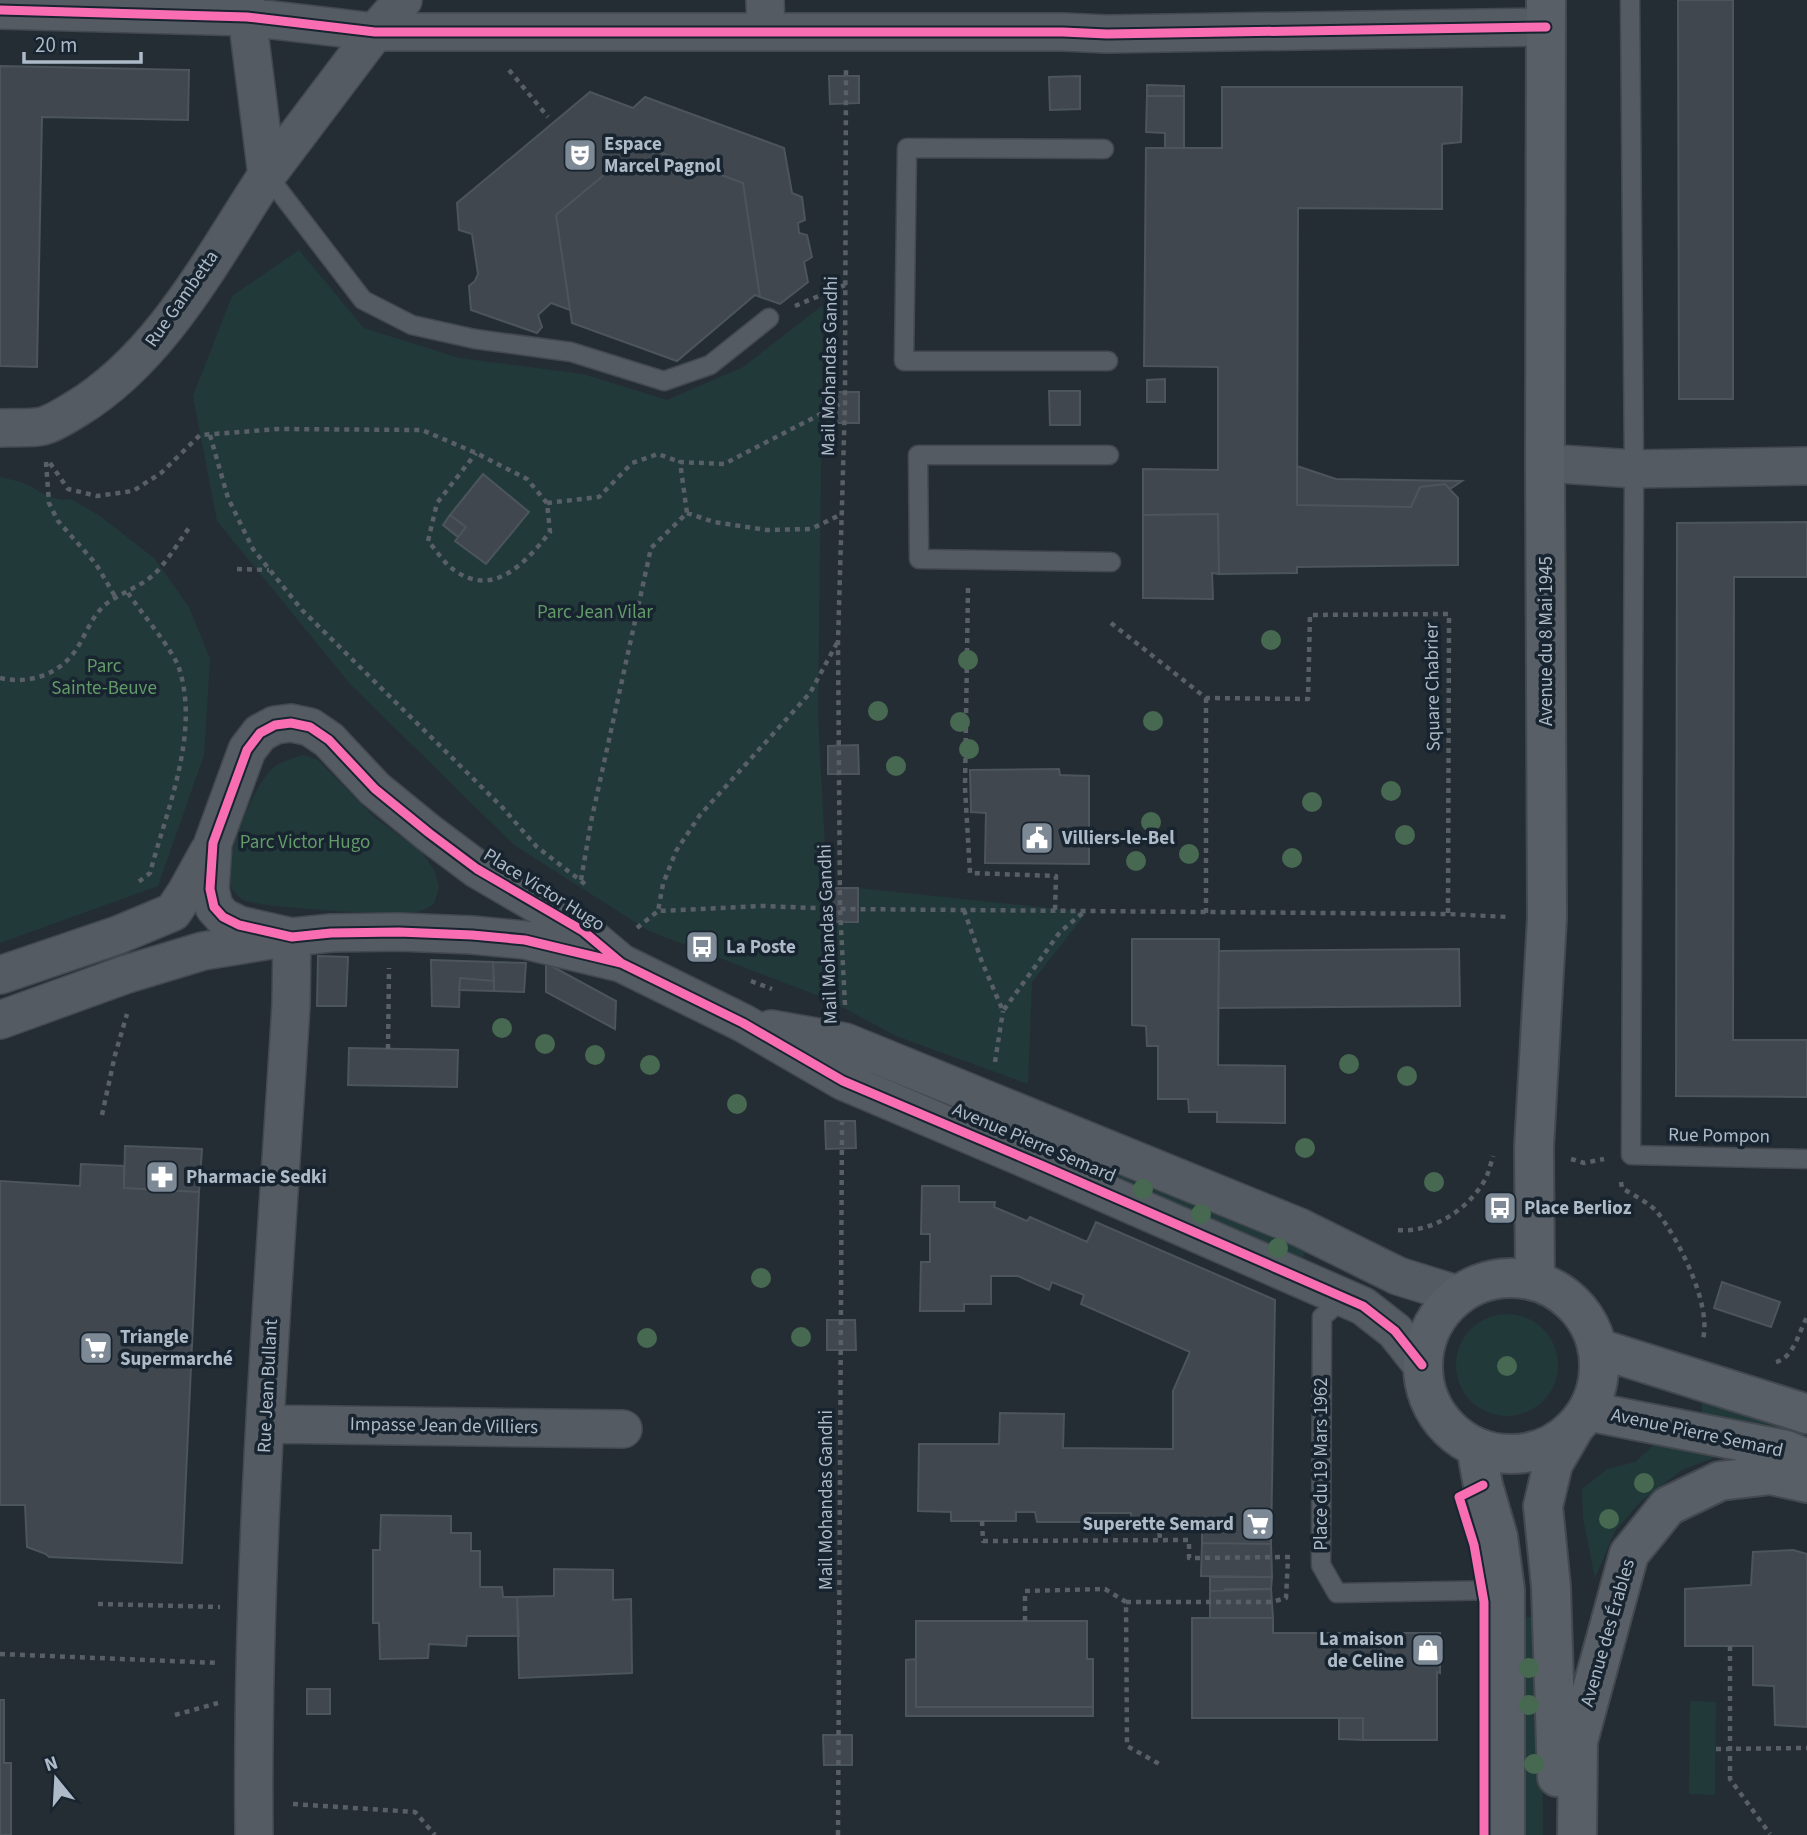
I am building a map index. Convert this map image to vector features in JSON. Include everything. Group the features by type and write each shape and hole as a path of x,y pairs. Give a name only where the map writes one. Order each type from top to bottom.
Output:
{"main road":[{"name":"Avenue du 8 Mai 1945","path":"1535,1281 1534,1147 1547,918 1546,13"},
{"path":"1508,1278 1535,1281 1557,1291 1575,1306 1589,1325 1597,1348 1597,1386 1581,1419 1553,1444 1528,1453 1502,1454 1476,1447 1458,1437 1437,1414 1425,1386 1422,1365 1432,1325 1443,1308 1458,1295 1482,1283 1508,1278"},
{"path":"1597,1348 1807,1414"},
{"name":"Avenue Pierre Semard","path":"1581,1419 1786,1450 1807,1459"},
{"name":"Avenue des Érables","path":"1558,1835 1551,1587 1543,1506 1553,1464 1581,1419"},
{"path":"1476,1447 1483,1485 1498,1537 1505,1590 1505,1835"},
{"name":"Avenue des Érables","path":"1577,1835 1578,1741 1629,1554 1668,1506 1720,1481 1772,1475 1807,1483"}],"street":[{"name":"Rue Gambetta","path":"0,428 44,439 99,395 146,351 175,314 267,175 375,32 403,0"},
{"path":"246,8 267,175"},
{"path":"0,10 246,8 375,32 477,32 765,16 846,32 1107,34 1546,13"},
{"path":"1545,463 1633,469 1807,467"},
{"name":"Place Victor Hugo","path":"291,723 310,727 329,740 375,789 429,833 477,869 583,931 621,963 525,940 472,935 388,932 292,937 239,925 223,917 214,907 209,889 212,844 247,750 260,733 275,725 291,723"},
{"path":"0,975 118,935 173,912 212,844"},
{"path":"0,1020 127,974 203,951 292,937"},
{"name":"Rue Jean Bullant","path":"254,1818 265,1424 291,1004 292,937"},
{"name":"Avenue Pierre Semard","path":"621,963 743,1023 843,1081 1363,1306 1395,1331 1422,1365"},
{"name":"Avenue Pierre Semard","path":"743,1023 845,1042 1299,1227 1398,1276 1458,1295"},
{"name":"Impasse Jean de Villiers","path":"265,1424 623,1429"}],"lane":[{"path":"1623,1156 1633,469 1630,0"},
{"path":"1104,149 908,148 904,360 1108,361"},
{"path":"267,175 363,300 412,325 475,339 571,352 664,381 710,365 769,318"},
{"path":"1109,455 918,455 919,559 1111,562"},
{"name":"Rue Pompon","path":"1623,1156 1807,1158"},
{"name":"Place du 19 Mars 1962","path":"1344,1298 1322,1317 1321,1564 1337,1593 1505,1590"}],"path":[{"path":"477,32 548,117"},
{"path":"769,318 845,285"},
{"path":"547,503 599,497 632,463 658,454 680,462 724,464 845,402"},
{"path":"44,439 52,467 68,489 97,496 133,491 161,473 200,435 279,429 422,430 476,453 527,479 547,503 550,532 528,560 498,579 479,581 453,570 428,541 437,503 476,453"},
{"path":"209,435 228,498 253,549 302,610 501,806 537,847 590,888"},
{"path":"44,439 50,503 58,521 96,564 116,598"},
{"path":"680,462 687,513"},
{"path":"687,513 714,522 767,530 811,529 842,514"},
{"path":"581,880 591,822 652,548 687,513"},
{"path":"0,678 35,679 57,671 78,648 89,626 104,606 154,575 189,528"},
{"path":"968,560 965,788 970,873 1056,876 1055,910"},
{"path":"237,569 269,570"},
{"path":"118,935 113,902 150,873 183,756 184,732 184,693 178,666 128,593"},
{"path":"1111,623 1206,698 1206,913"},
{"path":"658,911 663,884 676,851 701,815 810,693 838,641"},
{"path":"636,929 658,911 763,906 840,909 1448,914 1547,918"},
{"path":"964,910 1003,1011 1060,932 1086,910"},
{"path":"627,921 644,935"},
{"path":"388,932 388,1049"},
{"path":"103,1115 131,1002 127,974"},
{"path":"747,979 784,993"},
{"path":"1356,1255 1374,1224 1401,1231 1435,1225 1465,1205 1486,1178 1496,1148 1534,1147 1584,1163 1623,1156 1622,1188 1656,1210 1682,1253 1697,1290 1707,1329 1701,1346"},
{"path":"1767,1364 1785,1359 1792,1352 1807,1317"},
{"path":"982,1521 983,1541 1189,1540 1189,1558 1321,1556"},
{"path":"1159,1523 1160,1540"},
{"path":"1025,1620 1025,1591 1105,1589 1126,1602 1272,1602 1286,1598 1288,1558"},
{"path":"1126,1602 1127,1746 1163,1766"},
{"path":"98,1604 258,1608"},
{"path":"1730,1646 1730,1779 1770,1834"},
{"path":"0,1654 218,1662 224,1674"},
{"path":"1716,1749 1807,1748"},
{"path":"254,1818 415,1812 435,1835"}],"green space":[{"name":"Parc Jean Vilar","path":"299,250 364,328 459,358 583,374 667,400 743,367 823,305 818,715 827,888 858,888 1087,912 1032,982 1028,1084 896,1036 827,999 649,931 514,845 350,684 217,521 193,396 232,296"},
{"name":"Parc Sainte-Beuve","path":"0,477 23,483 58,499 71,499 100,516 154,558 189,607 210,659 204,755 158,886 0,943"},
{"name":"Parc Victor Hugo","path":"303,755 318,760 374,817 422,852 435,872 439,888 434,904 408,913 332,911 256,903 243,899 232,889 229,879 234,845 257,789 274,767"},
{"path":"1074,1153 1308,1245 1300,1265 1143,1196"},
{"path":"1507,1314 1526,1318 1543,1329 1554,1346 1558,1365 1554,1384 1543,1401 1526,1412 1507,1416 1488,1412 1471,1401 1460,1384 1456,1365 1460,1346 1471,1329 1488,1318"},
{"path":"1702,1397 1807,1429 1807,1454 1702,1419"},
{"path":"1654,1445 1726,1453 1682,1470 1641,1501 1615,1531 1595,1578 1583,1518 1582,1489 1607,1469 1635,1462"},
{"path":"1516,1617 1542,1617 1543,1835 1519,1835"},
{"path":"1690,1701 1716,1702 1715,1795 1689,1794"}],"building":[{"path":"1678,0 1733,0 1733,399 1679,399"},
{"path":"0,66 189,70 188,120 42,117 37,367 0,366"},
{"path":"829,76 859,76 859,103 830,104"},
{"path":"1080,76 1080,109 1050,110 1049,77"},
{"path":"1147,85 1184,86 1184,96 1147,96"},
{"path":"1222,87 1462,87 1461,142 1442,144 1442,209 1298,208 1297,505 1411,507 1420,487 1445,484 1458,498 1458,565 1297,567 1297,573 1219,574 1218,514 1143,515 1143,469 1218,470 1218,367 1144,366 1146,148 1222,148"},
{"path":"590,92 633,108 645,97 784,148 792,193 802,197 805,220 798,223 799,233 807,235 812,257 804,262 808,282 780,304 760,297 743,183 640,145 556,215 570,310 551,303 538,315 542,327 537,333 471,310 469,286 478,274 472,234 459,230 457,203"},
{"path":"1147,96 1184,96 1184,148 1165,148 1165,133 1146,132"},
{"name":"Espace Marcel Pagnol","path":"640,145 743,183 760,297 755,295 677,361 572,323 556,215"},
{"path":"1165,379 1165,402 1147,402 1147,380"},
{"path":"1049,391 1080,391 1080,425 1050,425"},
{"path":"829,392 859,392 859,423 828,423"},
{"path":"1297,466 1336,479 1462,481 1450,489 1445,484 1420,487 1411,507 1297,505"},
{"path":"483,474 529,512 486,564 455,541 466,527 450,515"},
{"path":"1218,514 1219,574 1212,573 1213,599 1143,598 1143,515"},
{"path":"450,515 466,527 458,537 443,525"},
{"path":"1807,522 1807,577 1734,577 1733,1040 1807,1040 1807,1097 1676,1096 1677,523"},
{"path":"858,745 859,774 828,774 828,746"},
{"name":"Villiers-le-Bel","path":"1059,769 1060,775 1089,776 1089,864 985,863 986,813 971,812 970,770"},
{"path":"827,888 858,888 858,922 828,922"},
{"path":"1132,939 1219,939 1218,1065 1285,1066 1285,1123 1217,1122 1217,1112 1189,1112 1188,1099 1158,1099 1158,1046 1147,1046 1146,1026 1132,1025"},
{"path":"1459,949 1460,1006 1218,1008 1219,951"},
{"path":"318,956 348,957 346,1006 317,1006"},
{"path":"431,960 493,962 494,981 460,978 459,1007 432,1006"},
{"path":"493,962 526,963 524,992 494,991"},
{"path":"546,963 616,1001 615,1029 546,992"},
{"path":"460,978 494,981 494,991 459,990"},
{"path":"349,1048 458,1050 457,1087 348,1085"},
{"path":"825,1121 855,1121 856,1148 826,1149"},
{"name":"Pharmacie Sedki","path":"125,1146 202,1149 199,1192 124,1188"},
{"name":"Triangle Supermarché","path":"81,1164 124,1166 124,1188 199,1192 182,1563 49,1557 27,1547 25,1505 0,1505 0,1181 80,1186"},
{"path":"922,1186 959,1186 959,1202 995,1202 994,1207 1027,1221 1030,1217 1087,1242 1096,1222 1275,1300 1271,1544 1202,1543 1202,1523 1131,1523 1131,1513 1088,1513 1088,1522 1037,1522 1035,1512 1016,1512 1016,1521 951,1521 951,1512 918,1511 919,1444 999,1444 1000,1413 1064,1414 1063,1448 1173,1449 1173,1391 1190,1352 1081,1304 1084,1295 1052,1282 1049,1290 1018,1276 991,1276 991,1304 964,1304 964,1311 920,1311 921,1262 930,1262 930,1234 921,1234"},
{"path":"1722,1282 1780,1302 1771,1327 1714,1308"},
{"path":"827,1320 855,1320 856,1350 827,1350"},
{"path":"381,1515 451,1516 451,1533 471,1533 471,1551 480,1551 480,1587 502,1587 503,1597 517,1597 519,1636 467,1636 466,1646 429,1644 428,1658 380,1659 379,1623 373,1623 373,1550 380,1550"},
{"path":"1202,1543 1271,1544 1272,1577 1201,1576"},
{"path":"1793,1550 1807,1554 1807,1727 1775,1725 1774,1686 1753,1685 1753,1646 1685,1646 1685,1589 1751,1585 1753,1552"},
{"path":"554,1569 613,1570 613,1600 631,1599 632,1673 519,1678 517,1597 554,1596"},
{"path":"1210,1577 1272,1577 1271,1589 1210,1591"},
{"path":"1271,1589 1273,1618 1210,1618 1210,1591"},
{"path":"1192,1618 1273,1618 1273,1633 1440,1633 1437,1740 1363,1740 1363,1718 1192,1718"},
{"path":"916,1621 1087,1621 1087,1659 1093,1659 1093,1707 916,1707"},
{"path":"916,1659 916,1707 1093,1707 1093,1716 906,1716 906,1660"},
{"path":"307,1689 330,1689 330,1714 307,1714"},
{"path":"0,1700 4,1700 4,1763 11,1763 11,1835 0,1835"},
{"path":"1339,1718 1363,1718 1363,1740 1339,1739"},
{"path":"823,1735 852,1735 852,1765 824,1765"}],"cycle path":[{"path":"0,10 247,17 375,32 1107,34 1546,27"},
{"path":"621,963 583,931 477,869 429,833 375,789 329,740 310,727 291,723 275,725 260,733 247,750 213,843 210,889 214,907 223,917 239,925 292,937 331,933 399,932 472,935 525,940 621,963 743,1023 843,1081 1363,1306 1395,1331 1422,1365"},
{"path":"1483,1485 1459,1497 1474,1545 1484,1602 1484,1835"}],"place":[{"name":"Espace Marcel Pagnol","path":"580,155"},
{"name":"Villiers-le-Bel","path":"1037,838"},
{"name":"La Poste","path":"702,947"},
{"name":"Pharmacie Sedki","path":"162,1177"},
{"name":"Place Berlioz","path":"1500,1208"},
{"name":"Triangle Supermarché","path":"96,1348"},
{"name":"Superette Semard","path":"1258,1524"},
{"name":"La maison de Celine","path":"1428,1650"}]}
